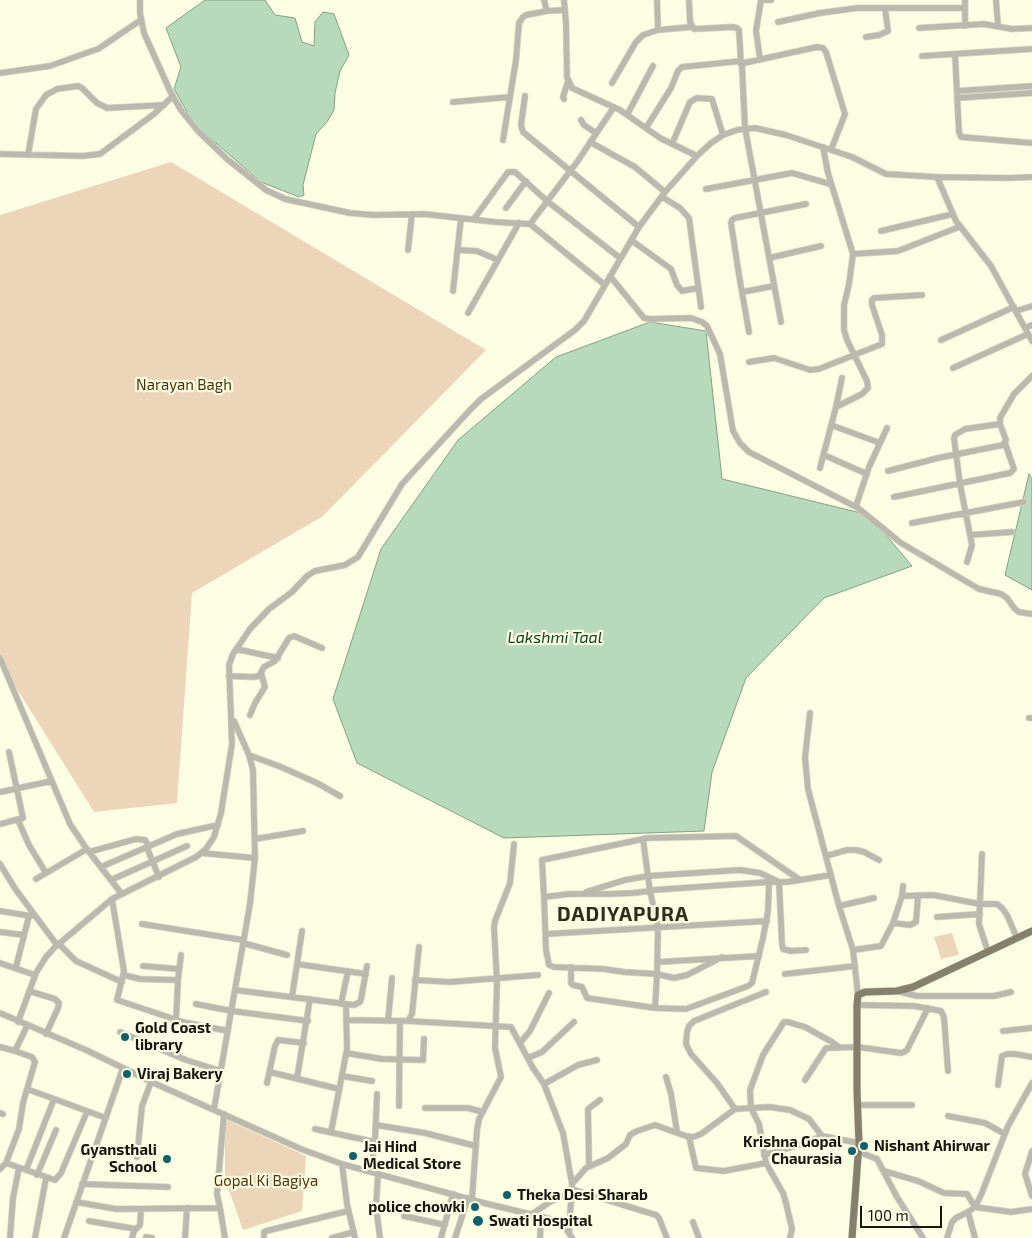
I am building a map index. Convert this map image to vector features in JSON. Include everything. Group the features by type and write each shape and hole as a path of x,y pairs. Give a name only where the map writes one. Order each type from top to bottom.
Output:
{"main road":[{"path":"852,1238 859,1152 858,995 865,992 897,991 913,987 1032,931"}],"street":[{"path":"140,0 144,33 173,96 186,118 226,159 266,190 293,201 350,213 373,215 424,214 530,224 605,285"},
{"path":"544,0 546,11"},
{"path":"564,0 568,81 563,97 564,100"},
{"path":"657,0 658,30"},
{"path":"689,0 691,26"},
{"path":"760,59 756,31 761,0"},
{"path":"766,0 771,0"},
{"path":"965,0 965,26"},
{"path":"996,0 998,26"},
{"path":"778,22 857,8 965,8"},
{"path":"866,37 888,31 885,8"},
{"path":"503,140 521,20 526,15 564,10"},
{"path":"0,73 50,66 98,49 141,20"},
{"path":"919,28 984,24 1012,29 1032,28"},
{"path":"612,82 639,38 643,35 658,30 691,26 698,30 737,28 740,34 745,128 781,322"},
{"path":"646,128 671,88 682,66 741,64 817,47 823,48 826,52 844,114 831,150"},
{"path":"922,56 1032,49"},
{"path":"955,54 959,132 961,137 1032,143"},
{"path":"627,115 653,66"},
{"path":"568,81 572,88 614,107 672,144 696,156"},
{"path":"28,155 36,109 46,95 57,89 78,86 97,103 107,108 164,105"},
{"path":"957,91 1032,86"},
{"path":"999,88 1000,95"},
{"path":"957,98 1032,93"},
{"path":"0,154 83,156 100,154 154,114 173,96"},
{"path":"525,96 521,125 523,132 569,172 638,227"},
{"path":"453,102 510,97"},
{"path":"672,144 690,102 697,98 712,99 722,135"},
{"path":"530,224 614,107"},
{"path":"581,120 584,126 596,133"},
{"path":"18,1022 35,974 46,957 58,945 112,899 196,857 214,837 218,825 232,744 229,664 236,649 250,629 269,609 292,592 307,576 324,568 345,565 358,557 402,484 470,410 481,399 584,321 638,227 696,156 722,135 745,128 755,128 786,135 852,157 886,174 937,177 1032,177"},
{"path":"590,142 635,167 689,218 701,306"},
{"path":"823,148 830,184 853,254 844,305 843,324 847,340 867,381 868,388 862,394 836,407"},
{"path":"474,219 508,172 515,172 547,201 620,258"},
{"path":"706,189 754,179 797,174 830,184"},
{"path":"937,177 959,227 991,266 1032,341"},
{"path":"506,208 526,181"},
{"path":"749,332 731,224 736,218 806,204"},
{"path":"408,250 412,214"},
{"path":"880,231 953,214"},
{"path":"453,291 461,218"},
{"path":"468,313 519,222"},
{"path":"853,254 898,251 959,227"},
{"path":"631,240 671,269 677,285 682,291 698,288"},
{"path":"769,258 821,246"},
{"path":"458,250 477,251 498,260"},
{"path":"610,276 644,318 691,318 707,326 720,354 733,431 740,443 749,452 856,506 901,543 979,589 1001,594 1007,598 1015,609 1032,614"},
{"path":"742,292 774,286"},
{"path":"749,362 774,358 810,370 816,370 879,346 883,340 872,300 874,298 922,295"},
{"path":"941,340 1015,309 1032,306"},
{"path":"953,368 1026,331 1032,325"},
{"path":"894,497 1013,471 1013,463 1000,424 1000,418 1014,394 1032,376"},
{"path":"820,468 842,378"},
{"path":"967,562 972,545 960,484 954,444 955,435 970,428 1000,424"},
{"path":"831,425 880,443"},
{"path":"856,506 867,474 887,428"},
{"path":"888,471 1000,446 1006,443"},
{"path":"824,455 867,474"},
{"path":"912,523 1024,502"},
{"path":"970,535 1012,532"},
{"path":"250,715 256,700 265,687 262,673 264,667 278,658 289,638 294,636 322,648"},
{"path":"236,649 278,658"},
{"path":"0,658 70,824 121,893"},
{"path":"229,676 257,677 262,673"},
{"path":"810,713 805,758 806,774 812,805 853,950 858,995"},
{"path":"214,1109 250,904 255,858 253,770 249,756 232,719"},
{"path":"0,824 23,818 9,752"},
{"path":"249,756 316,782 340,796"},
{"path":"0,792 52,781"},
{"path":"18,820 29,845 46,872"},
{"path":"101,867 178,834 218,825"},
{"path":"255,839 304,831"},
{"path":"722,957 687,975 674,978 657,974 624,972 604,968 554,967 549,964 546,950 542,860 643,839 736,836 800,880"},
{"path":"643,839 650,891 658,927 655,1008"},
{"path":"36,879 88,850 136,840 145,840 159,877"},
{"path":"455,1238 470,1199 477,1130 483,1112 500,1076 495,1048 497,978 495,921 509,888 514,844"},
{"path":"111,880 186,846"},
{"path":"826,856 847,850 856,850 879,860"},
{"path":"201,853 255,858"},
{"path":"982,854 980,927 988,952"},
{"path":"0,864 32,917 58,945 76,961 122,982"},
{"path":"579,894 625,880 703,871 740,870 760,873 779,882"},
{"path":"544,897 779,882 831,875"},
{"path":"571,967 571,983 582,987 587,998 655,1008 686,1009 748,986 752,983 759,956 766,921 769,882"},
{"path":"779,882 782,944 786,951 806,950"},
{"path":"853,950 881,946 893,923 902,896 903,886"},
{"path":"902,896 933,895 1000,906 1010,920 1017,938"},
{"path":"893,923 910,925 916,922 918,896"},
{"path":"839,906 874,898"},
{"path":"112,899 124,975 116,1000 176,1020 228,1031"},
{"path":"0,911 32,917"},
{"path":"937,917 980,914"},
{"path":"16,967 24,935 32,917"},
{"path":"546,934 766,921"},
{"path":"142,924 243,942 287,954"},
{"path":"292,997 302,931"},
{"path":"0,932 24,935"},
{"path":"408,1021 412,1014 419,946"},
{"path":"176,1020 181,955"},
{"path":"658,962 759,956"},
{"path":"0,963 35,974"},
{"path":"297,964 366,974"},
{"path":"143,966 179,969"},
{"path":"235,990 354,1005 360,1002 367,966"},
{"path":"785,974 855,966"},
{"path":"330,1132 346,1053 344,1004 348,971"},
{"path":"124,975 140,979 178,980"},
{"path":"415,980 450,982 538,975"},
{"path":"388,1021 392,978"},
{"path":"29,991 55,999 59,1003 46,1034"},
{"path":"897,991 917,996 994,996 1011,992"},
{"path":"735,1109 717,1083 691,1054 686,1044 687,1032 689,1026 694,1021 766,992"},
{"path":"520,1043 530,1031 549,994"},
{"path":"298,1078 310,999"},
{"path":"196,1004 232,1011 308,1021"},
{"path":"857,1005 914,1006 937,1009 943,1014 948,1071"},
{"path":"805,1080 824,1050 858,1047 904,1052 907,1050 928,1008"},
{"path":"0,1013 301,1149 342,1164 532,1214 560,1224 571,1235"},
{"path":"346,1020 408,1021 511,1027 533,1068 544,1084 563,1133 571,1188 571,1235"},
{"path":"400,1021 400,1106"},
{"path":"528,1058 542,1052 574,1022"},
{"path":"790,1238 792,1229 786,1203 783,1193 766,1163 758,1124 751,1108 750,1090 763,1055 784,1022 805,1027 839,1048"},
{"path":"15,1051 27,1026"},
{"path":"1003,1031 1032,1028"},
{"path":"120,1032 186,1060 222,1071"},
{"path":"346,1053 382,1059 423,1060 424,1039"},
{"path":"267,1083 275,1043 278,1040 304,1043"},
{"path":"0,1047 34,1059 34,1067 23,1103 19,1129 6,1162 0,1169"},
{"path":"998,1085 1002,1056 1015,1054 1032,1057"},
{"path":"544,1084 578,1065 597,1060"},
{"path":"64,1238 123,1068"},
{"path":"270,1072 339,1089"},
{"path":"342,1076 372,1081"},
{"path":"666,1077 671,1094 677,1132"},
{"path":"137,1157 142,1106 151,1082"},
{"path":"947,1238 952,1222 975,1206 1016,1109 1032,1083"},
{"path":"27,1089 106,1118"},
{"path":"371,1172 376,1142 377,1094"},
{"path":"10,1238 13,1198 23,1169 54,1100"},
{"path":"589,1166 588,1109 600,1100"},
{"path":"858,1105 912,1105"},
{"path":"532,1214 571,1188 589,1166 608,1158 626,1144 632,1133 646,1127 661,1126 689,1137 701,1134 735,1109 769,1107 790,1110 809,1119 822,1136"},
{"path":"425,1108 468,1108 483,1112"},
{"path":"6,1162 37,1175 55,1180 58,1178 87,1112"},
{"path":"224,1114 218,1194 225,1238"},
{"path":"948,1116 985,1123 1005,1134"},
{"path":"376,1125 425,1133 476,1146"},
{"path":"315,1129 376,1142"},
{"path":"37,1175 56,1130"},
{"path":"764,1155 822,1136 859,1143"},
{"path":"689,1137 696,1168 724,1171 766,1163"},
{"path":"1032,1151 1025,1174 1032,1196"},
{"path":"859,1152 874,1157 923,1238"},
{"path":"332,1238 354,1235 348,1211 342,1164"},
{"path":"884,1171 918,1181 944,1193 967,1194 975,1206 1011,1212 1032,1209"},
{"path":"378,1174 376,1207 380,1238"},
{"path":"35,1238 46,1178"},
{"path":"82,1184 168,1187"},
{"path":"571,1188 656,1215 667,1238"},
{"path":"441,1238 453,1194"},
{"path":"76,1202 116,1209 220,1208"},
{"path":"185,1238 187,1208"},
{"path":"132,1238 140,1225 141,1209"},
{"path":"264,1238 264,1232 266,1231 348,1211"},
{"path":"968,1212 975,1238"},
{"path":"404,1216 445,1224"},
{"path":"540,1238 541,1217"},
{"path":"89,1221 136,1229"},
{"path":"693,1222 700,1238"},
{"path":"146,1237 152,1238"}],"green space":[{"name":"Narayan Bagh","path":"171,162 486,350 323,516 192,593 177,803 94,812 0,662 0,215"},
{"path":"952,933 959,955 941,959 934,937"},
{"name":"Gopal Ki Bagiya","path":"225,1119 306,1156 302,1211 243,1230 225,1179"}],"water":[{"path":"205,0 265,0 275,15 295,18 302,42 314,46 315,22 323,12 334,14 349,55 340,71 335,93 334,110 327,122 316,134 303,185 304,195 299,197 261,182 194,124 174,89 181,67 166,28"},
{"name":"Lakshmi Taal","path":"650,322 706,331 722,479 869,515 912,566 824,598 746,678 712,772 704,831 504,838 357,763 333,699 381,549 458,440 556,357"},
{"path":"1029,474 1032,479 1032,590 1005,575"}],"place":[{"name":"Gold Coast library","path":"125,1037"},
{"name":"Viraj Bakery","path":"127,1074"},
{"name":"Nishant Ahirwar","path":"864,1146"},
{"name":"Krishna Gopal Chaurasia","path":"852,1151"},
{"name":"Jai Hind Medical Store","path":"353,1156"},
{"name":"Gyansthali School","path":"167,1159"},
{"name":"Theka Desi Sharab","path":"507,1195"},
{"name":"police chowki","path":"475,1207"},
{"name":"Swati Hospital","path":"478,1221"}],"district":[{"name":"DADIYAPURA","path":"623,914"}]}
